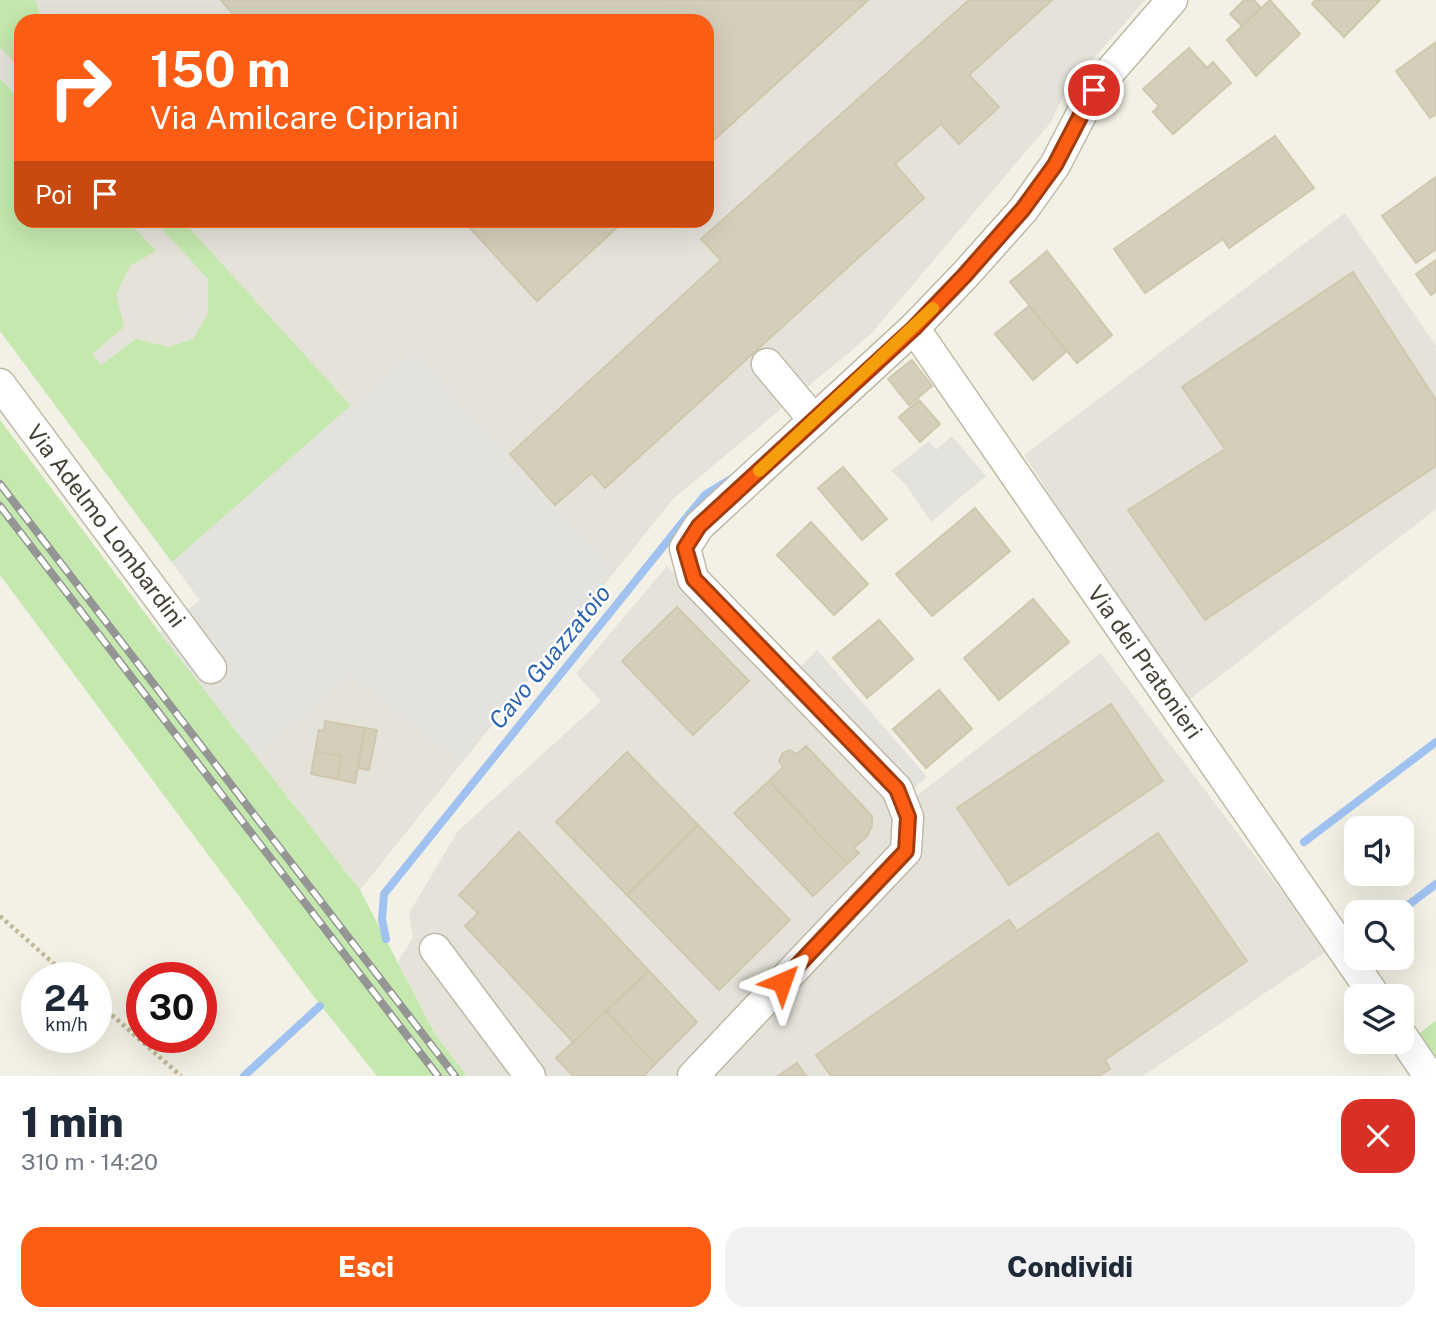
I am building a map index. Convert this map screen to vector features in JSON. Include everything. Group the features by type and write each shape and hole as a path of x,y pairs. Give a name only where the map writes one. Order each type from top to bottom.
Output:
{"street":[{"path":"693,1076 906,851 908,817 897,789 694,579 685,548 699,526 914,328 1023,209 1055,165 1094,90 1172,0"},
{"name":"Via dei Pratonieri","path":"914,328 1367,984"},
{"path":"767,365 814,420"},
{"name":"Via Adelmo Lombardini","path":"0,384 211,668"},
{"path":"435,949 530,1076"},
{"path":"1414,1053 1429,1076"}],"path":[{"path":"0,916 52,962"},
{"path":"112,1015 181,1076"}],"shaded area":[{"path":"0,0 1145,0 1066,90 1051,122 871,334 673,499 360,890 160,633 200,600 0,331"},
{"path":"1345,213 1436,346 1436,509 1185,703 1024,455"},
{"path":"414,350 615,571 460,765 350,678 258,758 160,633 200,600 172,562"},
{"path":"952,436 986,476 931,522 906,485 891,471 929,441 936,450"},
{"path":"667,566 898,810 1101,653 1327,951 1143,1076 467,1076 435,1034 398,962 413,937 409,913 458,831 601,701 576,674"},
{"path":"817,650 927,777 910,792 800,667"}],"green space":[{"path":"0,0 35,0 40,14 14,14 14,62 0,47"},
{"path":"0,78 14,94 14,228 135,228 156,251 130,266 116,294 124,327 92,354 101,365 136,339 169,347 193,339 208,314 208,279 161,228 189,228 351,406 172,562 0,331"},
{"path":"0,420 160,633 360,890 435,1034 467,1076 377,1076 311,993 0,575"},
{"path":"1436,1020 1436,1072 1414,1040"}],"building":[{"path":"221,0 868,0 714,140 714,14 233,14"},
{"path":"221,0 868,0 714,140 714,14 233,14"},
{"path":"969,0 1052,0 969,75 999,107 959,144 941,124 895,164 924,198 605,488 592,473 555,505 510,454 721,260 701,239"},
{"path":"1244,0 1254,0 1261,8 1242,26 1230,14"},
{"path":"1270,0 1300,34 1256,76 1227,40"},
{"path":"1315,0 1380,0 1344,37 1312,4"},
{"path":"1436,42 1436,114 1430,118 1396,71"},
{"path":"1189,48 1207,68 1213,62 1231,83 1173,134 1153,112 1159,106 1143,89"},
{"path":"1275,136 1314,188 1229,248 1223,239 1145,293 1114,249"},
{"path":"1436,177 1436,249 1416,263 1382,216"},
{"path":"470,228 616,228 537,301"},
{"path":"470,228 616,228 537,301"},
{"path":"1047,251 1112,335 1077,363 1010,282"},
{"path":"1436,260 1436,291 1431,295 1416,274"},
{"path":"1353,272 1436,400 1436,466 1205,620 1128,510 1225,449 1182,387"},
{"path":"1029,306 1067,351 1033,380 995,334"},
{"path":"912,360 932,386 909,405 888,379"},
{"path":"919,400 940,424 920,442 899,417"},
{"path":"843,467 887,519 862,540 818,488"},
{"path":"975,508 1010,551 932,616 896,574"},
{"path":"811,522 868,584 834,615 777,555"},
{"path":"1033,599 1069,642 999,700 964,658"},
{"path":"677,607 749,681 693,735 622,661"},
{"path":"879,620 913,659 867,698 833,658"},
{"path":"939,690 972,729 926,768 893,729"},
{"path":"1111,704 1163,781 1009,885 957,808"},
{"path":"325,721 365,728 355,783 337,779 342,756 315,751 319,730 324,731"},
{"path":"365,728 377,730 369,770 358,768"},
{"path":"806,746 872,816 872,826 867,836 854,848 859,853 847,864 769,781 783,767 779,761 783,753 790,750 797,754"},
{"path":"315,751 342,756 337,779 311,774"},
{"path":"627,752 698,825 627,895 556,822"},
{"path":"769,781 847,864 813,896 734,813"},
{"path":"698,825 790,920 719,990 627,895"},
{"path":"519,832 649,971 573,1042 465,926 478,913 459,895"},
{"path":"1158,833 1247,961 1105,1060 1110,1069 1099,1076 831,1076 816,1055 1009,920 1017,931"},
{"path":"649,971 697,1022 655,1064 606,1011"},
{"path":"606,1011 655,1064 644,1076 573,1076 556,1058"},
{"path":"797,1063 806,1076 778,1076"}],"waterway":[{"name":"Cavo Guazzatoio","path":"386,939 382,919 384,894 705,495 731,479"},
{"path":"1304,842 1436,742"},
{"path":"1414,901 1436,884"},
{"name":"Cavo Guazzatoio","path":"244,1076 320,1006"}],"railway":[{"path":"0,484 455,1076"},
{"path":"0,506 438,1076"}],"slow traffic":[{"path":"759,471 933,308"}],"route":[{"path":"782,982 906,851 908,817 897,789 694,579 685,548 699,526 914,328 964,276 1023,209 1055,165 1094,90"}]}
